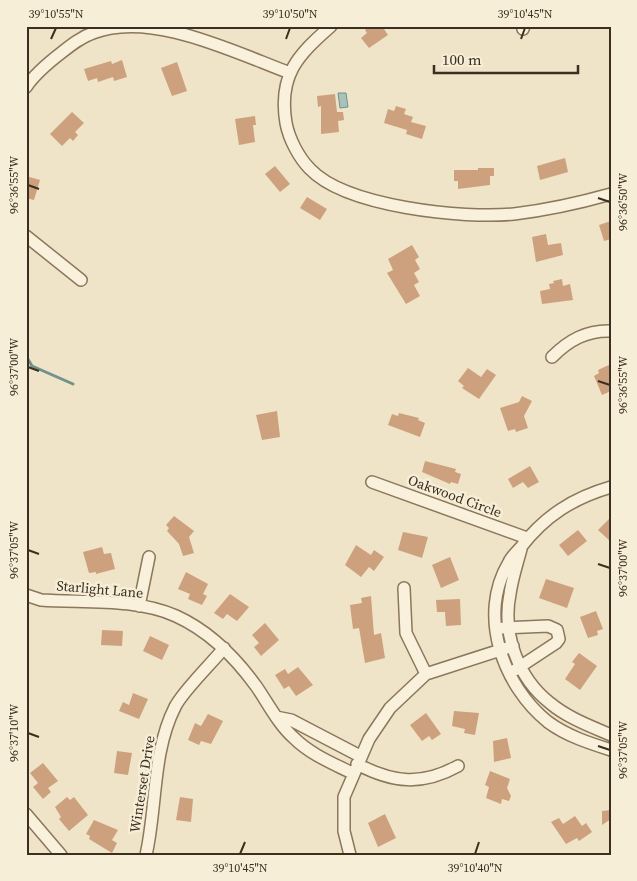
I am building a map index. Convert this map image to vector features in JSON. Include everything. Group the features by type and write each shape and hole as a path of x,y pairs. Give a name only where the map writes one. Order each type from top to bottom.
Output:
{"street":[{"path":"331,26 297,58 290,73 284,107 287,128 300,157 311,170 333,185 358,194 411,208 445,214 512,214 576,204 611,194"},
{"path":"28,80 76,41 94,32 149,27 189,35 290,73"},
{"path":"26,236 81,280"},
{"path":"552,357 564,345 579,336 598,331 611,331"},
{"name":"Oakwood Circle","path":"372,482 525,542"},
{"path":"611,487 573,500 556,511 525,542 509,562 497,594 499,651 520,694 550,723 568,735 611,750"},
{"path":"525,542 509,594 509,628 520,667 527,679 550,704 586,725 611,735"},
{"path":"139,606 148,557"},
{"path":"404,588 406,633 426,674"},
{"name":"Starlight Lane","path":"26,595 41,600 139,606 175,616 200,629 224,648 254,684 292,737 304,748 356,765"},
{"path":"497,628 548,626 557,630 559,634 556,643 509,674"},
{"path":"350,855 344,831 344,797 356,765 390,708 426,674 513,646"},
{"name":"Winterset Drive","path":"146,855 161,754 165,734 175,706 224,648"},
{"path":"276,716 291,720 356,765 391,778 414,781 439,777 458,766"},
{"path":"26,814 61,855"}],"water":[{"path":"338,93 346,93 348,107 340,108"}],"building":[{"path":"370,26 382,26 388,35 369,48 361,38 367,33 365,30"},
{"path":"122,60 127,77 114,81 113,77 98,82 97,78 88,81 84,69 111,61 112,64"},
{"path":"177,62 187,91 172,96 161,68"},
{"path":"335,94 337,112 343,112 344,120 338,121 339,132 321,134 321,106 318,107 317,96"},
{"path":"396,106 406,109 404,114 413,117 411,122 426,126 422,139 406,134 407,130 384,123 388,109 394,111"},
{"path":"72,112 84,123 75,132 78,135 73,141 70,138 62,146 50,134"},
{"path":"255,116 256,125 253,125 255,142 239,145 235,119"},
{"path":"565,158 568,172 540,180 537,166"},
{"path":"275,166 290,184 280,192 265,174"},
{"path":"478,168 494,168 494,176 490,176 490,185 458,189 458,181 454,181 454,170 478,170"},
{"path":"26,176 40,180 34,200 26,198"},
{"path":"307,197 327,209 320,220 300,208"},
{"path":"611,221 611,239 604,241 599,225"},
{"path":"546,234 548,245 561,243 563,255 536,262 532,237"},
{"path":"412,245 419,257 415,260 420,269 414,273 419,282 414,285 420,296 406,304 387,273 393,270 388,259"},
{"path":"562,279 563,286 570,284 573,300 542,304 540,291 550,289 549,284"},
{"path":"611,364 611,391 602,395 594,376 599,373 598,370"},
{"path":"468,368 481,377 487,369 496,375 479,399 462,388 464,386 458,381"},
{"path":"522,396 532,401 524,416 528,428 516,432 515,429 508,431 500,408 519,402"},
{"path":"277,411 280,437 262,440 256,415"},
{"path":"399,413 419,418 418,420 425,423 420,437 388,425 392,414 398,416"},
{"path":"425,461 456,469 455,472 461,474 458,484 451,482 450,484 422,472"},
{"path":"530,466 539,482 528,488 523,482 513,488 508,479"},
{"path":"174,516 194,531 189,537 194,553 183,556 179,544 167,531 169,528 166,525"},
{"path":"611,517 611,542 598,530"},
{"path":"578,530 587,541 568,556 559,545"},
{"path":"403,532 428,537 422,558 398,550"},
{"path":"356,545 371,555 374,550 384,557 374,571 369,567 361,577 345,565"},
{"path":"102,547 104,554 111,553 115,569 96,574 96,572 89,573 83,552"},
{"path":"450,557 459,580 441,588 432,565"},
{"path":"186,572 208,584 203,594 207,596 202,605 188,599 190,594 178,589"},
{"path":"546,579 574,588 567,608 539,598"},
{"path":"230,594 249,607 237,621 227,614 223,619 214,613"},
{"path":"371,596 374,635 381,633 385,658 365,663 359,628 353,629 350,605 362,603 361,598"},
{"path":"460,599 461,625 446,626 445,612 437,612 436,600"},
{"path":"596,611 603,629 597,631 598,635 588,638 580,617"},
{"path":"265,623 279,640 261,656 254,647 259,643 252,635"},
{"path":"102,630 123,631 122,646 101,645"},
{"path":"150,636 169,645 162,660 143,651"},
{"path":"579,653 597,666 580,690 565,679 575,664 572,662"},
{"path":"298,667 313,685 296,696 289,686 284,689 275,675 285,669 288,674"},
{"path":"133,693 148,699 139,719 119,711 123,702 129,705"},
{"path":"454,711 479,713 475,735 464,733 465,729 452,726"},
{"path":"426,713 441,734 432,740 429,736 422,741 410,725"},
{"path":"208,714 223,721 211,744 201,741 199,745 188,740 195,723 201,726"},
{"path":"507,738 511,758 494,762 493,741"},
{"path":"117,751 132,753 128,775 114,773"},
{"path":"43,763 58,781 48,788 51,792 43,799 33,787 38,783 30,773"},
{"path":"490,771 510,779 507,788 511,796 509,801 502,799 501,804 486,798 489,787 485,785"},
{"path":"67,797 70,800 74,797 88,815 69,831 59,819 61,817 55,807"},
{"path":"180,797 193,799 191,822 176,820"},
{"path":"611,810 611,819 602,825 602,811"},
{"path":"385,814 396,838 378,847 368,823"},
{"path":"575,816 582,826 586,823 592,832 579,841 577,838 566,844 551,822 559,818 563,824"},
{"path":"94,820 118,830 112,840 117,843 112,853 89,839 90,836 86,834"}],"waterway":[{"path":"26,356 32,366 73,384"}]}
